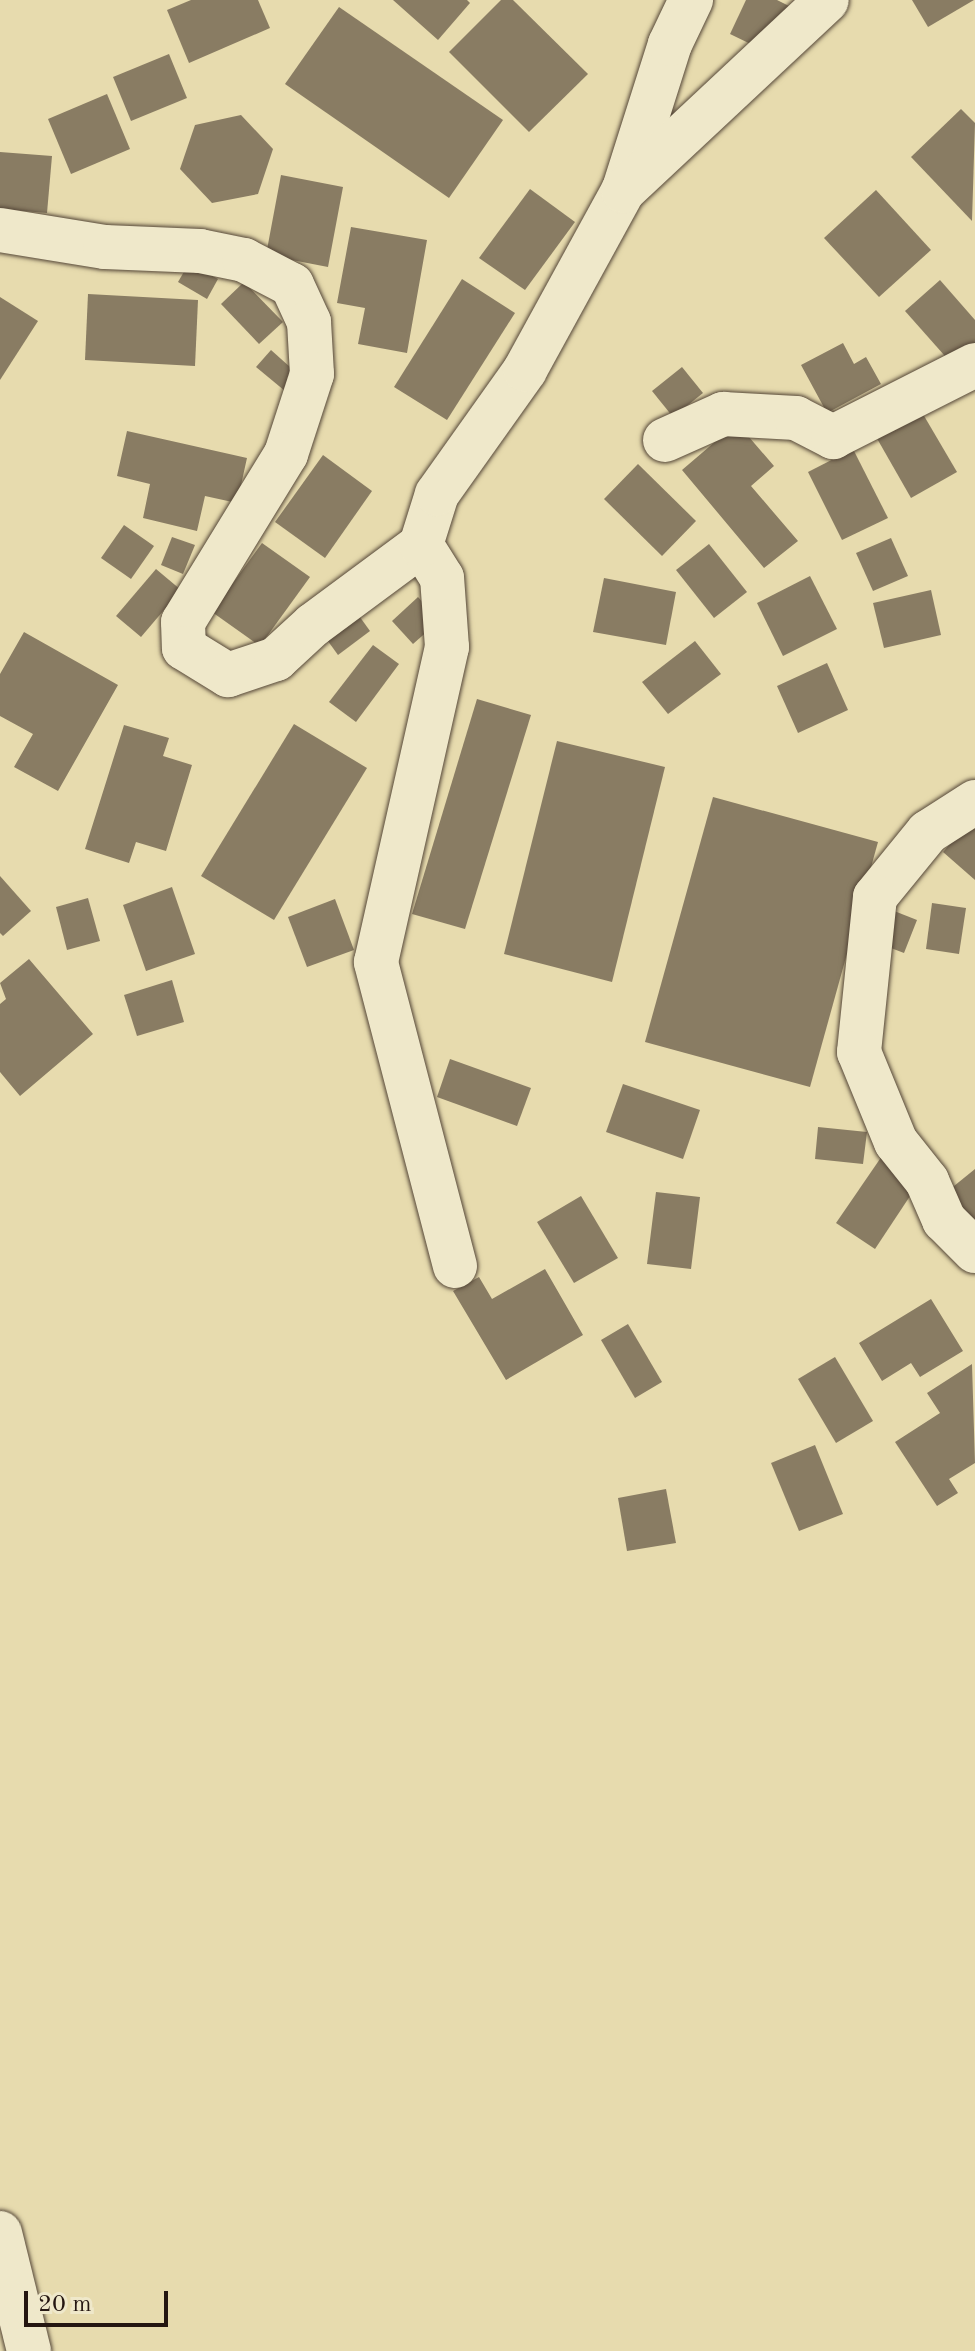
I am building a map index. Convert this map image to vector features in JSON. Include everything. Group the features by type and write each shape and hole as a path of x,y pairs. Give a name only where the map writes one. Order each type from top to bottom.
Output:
{"street":[{"path":"0,230 105,247 200,251 244,260 292,285 309,322 312,374 286,454 183,622 184,648 228,675 276,659 313,625 421,545 437,494 525,370 623,191 670,44 691,0"},
{"path":"623,191 827,0"},
{"path":"665,440 723,414 796,418 833,437 975,365"},
{"path":"421,545 442,578 447,647 376,962 455,1266"},
{"path":"975,802 928,832 875,897 859,1052 896,1142 927,1181 944,1220 975,1251"},
{"path":"0,2233 29,2351"}],"building":[{"path":"191,0 258,0 270,28 189,63 167,10"},
{"path":"393,0 467,0 470,3 438,40"},
{"path":"501,0 513,0 588,74 529,132 449,52"},
{"path":"746,0 777,0 789,6 767,52 730,34"},
{"path":"912,0 974,0 928,27"},
{"path":"339,7 503,120 449,198 285,84"},
{"path":"169,54 187,98 131,121 113,77"},
{"path":"107,94 130,149 71,174 48,119"},
{"path":"961,109 975,123 972,221 911,157"},
{"path":"241,115 273,149 258,194 212,203 180,169 195,125"},
{"path":"0,152 52,156 47,213 0,209"},
{"path":"281,175 343,187 328,267 266,255"},
{"path":"530,189 575,222 525,290 479,258"},
{"path":"876,190 931,250 879,297 824,238"},
{"path":"351,227 427,240 407,353 358,344 365,308 337,303"},
{"path":"189,263 218,279 207,299 178,282"},
{"path":"462,279 515,313 447,420 394,387"},
{"path":"940,280 975,320 975,343 952,364 905,311"},
{"path":"244,282 283,322 259,344 221,304"},
{"path":"88,294 198,300 195,366 85,360"},
{"path":"0,297 38,321 0,380"},
{"path":"843,343 854,364 866,357 881,384 827,413 801,365"},
{"path":"271,350 299,375 285,391 256,367"},
{"path":"682,367 703,393 673,417 652,391"},
{"path":"920,409 957,472 911,498 875,435"},
{"path":"737,423 774,466 751,486 798,541 764,568 682,470"},
{"path":"127,431 247,458 237,503 205,496 197,531 143,518 150,484 117,476"},
{"path":"853,449 888,518 842,540 808,472"},
{"path":"323,455 372,491 325,558 275,522"},
{"path":"638,464 696,521 662,556 604,499"},
{"path":"124,525 154,546 131,579 101,558"},
{"path":"172,537 195,545 183,574 161,565"},
{"path":"891,538 908,576 873,591 856,553"},
{"path":"262,543 310,577 260,646 212,612"},
{"path":"709,544 747,592 714,618 676,570"},
{"path":"156,569 181,590 141,637 116,616"},
{"path":"810,576 837,629 783,656 757,603"},
{"path":"604,578 676,592 666,645 593,632"},
{"path":"931,590 941,635 884,648 873,603"},
{"path":"418,597 439,621 413,644 392,621"},
{"path":"357,613 370,631 338,655 325,637"},
{"path":"24,632 118,685 58,791 14,767 33,734 0,716 0,674"},
{"path":"695,641 721,674 668,714 642,682"},
{"path":"373,645 399,664 356,722 329,702"},
{"path":"827,663 848,710 798,733 777,686"},
{"path":"477,699 531,715 465,929 412,914"},
{"path":"294,724 367,768 274,920 201,876"},
{"path":"124,725 169,738 163,756 192,765 166,851 136,842 129,863 85,849"},
{"path":"557,741 665,767 612,982 504,954"},
{"path":"713,797 878,842 810,1087 645,1042"},
{"path":"975,815 975,880 943,852"},
{"path":"0,876 31,911 3,936 0,933"},
{"path":"172,887 195,954 146,971 123,905"},
{"path":"88,898 100,941 67,950 56,907"},
{"path":"335,899 354,950 307,967 288,917"},
{"path":"932,903 966,908 959,954 926,949"},
{"path":"884,907 917,920 904,953 870,940"},
{"path":"29,959 93,1034 20,1096 0,1072 0,1004 6,999 0,983"},
{"path":"172,980 184,1022 137,1036 124,995"},
{"path":"450,1059 531,1088 517,1126 437,1097"},
{"path":"623,1084 700,1110 683,1159 606,1132"},
{"path":"818,1127 867,1132 863,1164 815,1159"},
{"path":"882,1156 920,1181 875,1249 836,1223"},
{"path":"975,1169 975,1224 938,1199"},
{"path":"656,1192 700,1197 691,1269 647,1264"},
{"path":"581,1196 618,1258 574,1283 537,1222"},
{"path":"545,1269 583,1335 506,1380 453,1291 479,1277 492,1299"},
{"path":"931,1299 963,1351 920,1377 911,1363 882,1381 859,1343"},
{"path":"628,1324 662,1382 635,1398 601,1340"},
{"path":"835,1357 873,1421 836,1443 798,1379"},
{"path":"972,1364 975,1463 949,1479 958,1493 937,1506 895,1442 940,1413 927,1393"},
{"path":"815,1445 843,1514 799,1531 771,1463"},
{"path":"666,1489 676,1543 627,1551 618,1498"}]}
